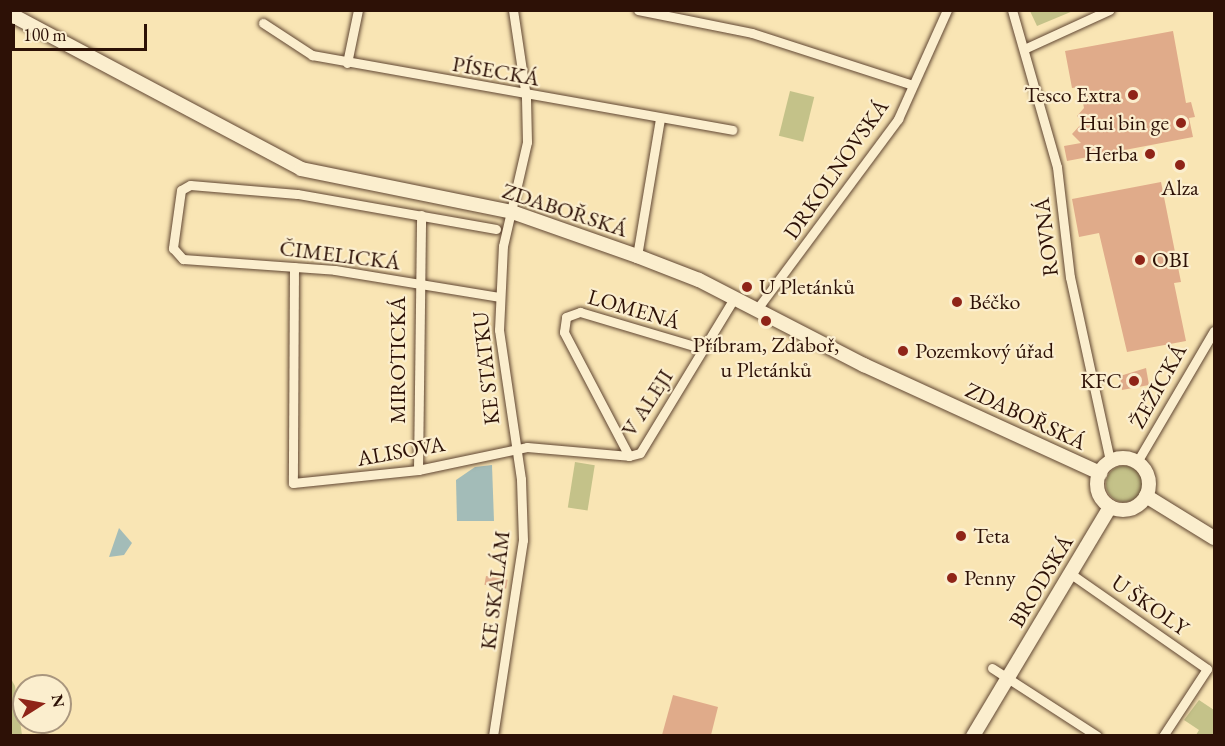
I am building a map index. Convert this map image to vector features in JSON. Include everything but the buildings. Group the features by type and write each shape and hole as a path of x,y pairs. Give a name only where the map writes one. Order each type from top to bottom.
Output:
{"street":[{"path":"347,63 358,10"},
{"name":"KE STATKU","path":"513,10 526,97 527,142 503,246 499,297 501,351 515,448"},
{"path":"638,10 752,33 913,85"},
{"name":"DRKOLNOVSKÁ","path":"757,309 898,119 947,10"},
{"name":"ROVNÁ","path":"1012,10 1056,167 1070,277 1110,461"},
{"path":"1024,49 1109,10"},
{"name":"ZDABOŘSKÁ","path":"10,14 301,169 512,212 637,256 735,297 864,364 1100,473"},
{"name":"PÍSECKÁ","path":"263,23 312,55 347,63 526,97 732,130"},
{"path":"637,256 660,119"},
{"name":"ZDABOŘSKÁ","path":"176,256 173,248 181,190 190,185 297,194 496,229"},
{"name":"MIROTICKÁ","path":"418,470 418,285 421,215"},
{"name":"ČIMELICKÁ","path":"176,256 294,267 499,297"},
{"name":"ALISOVA","path":"294,267 293,483 418,470 515,448"},
{"name":"V ALEJI","path":"515,448 629,456 646,447 735,297"},
{"name":"LOMENÁ","path":"629,456 564,332 566,317 579,312 704,350"},
{"name":"ŽEŽICKÁ","path":"1137,462 1215,331"},
{"name":"KE SKALÁM","path":"493,735 523,540 515,448"},
{"path":"1126,458 1137,462 1147,475 1146,496 1128,510 1110,507 1099,493 1100,473 1110,461 1126,458"},
{"path":"1146,496 1215,538"},
{"name":"BRODSKÁ","path":"973,735 1110,507"},
{"name":"U ŠKOLY","path":"1071,574 1207,669 1163,735"},
{"path":"992,668 1097,735"}],"shaded area":[{"path":"1030,11 1073,11 1037,26"},
{"path":"790,91 814,97 803,142 779,136"},
{"path":"575,462 595,465 588,511 568,507"},
{"path":"1124,466 1137,471 1142,484 1137,497 1124,502 1111,497 1106,484 1111,471"},
{"path":"10,677 12,681 12,734 22,735 11,735"},
{"path":"1199,700 1214,710 1214,735 1196,735 1199,730 1184,720"}],"water":[{"path":"492,465 494,521 457,521 456,480 475,467"},
{"path":"119,528 132,543 124,555 109,557"}],"place":[{"name":"Tesco Extra","path":"1133,95"},
{"name":"Hui bin ge","path":"1181,123"},
{"name":"Herba","path":"1150,154"},
{"name":"Alza","path":"1180,165"},
{"name":"OBI","path":"1140,260"},
{"name":"U Pletánků","path":"747,287"},
{"name":"Béčko","path":"957,302"},
{"name":"Příbram, Zdaboř, u Pletánků","path":"766,321"},
{"name":"Pozemkový úřad","path":"903,351"},
{"name":"KFC","path":"1134,381"},
{"name":"Teta","path":"961,536"},
{"name":"Penny","path":"952,578"}]}
